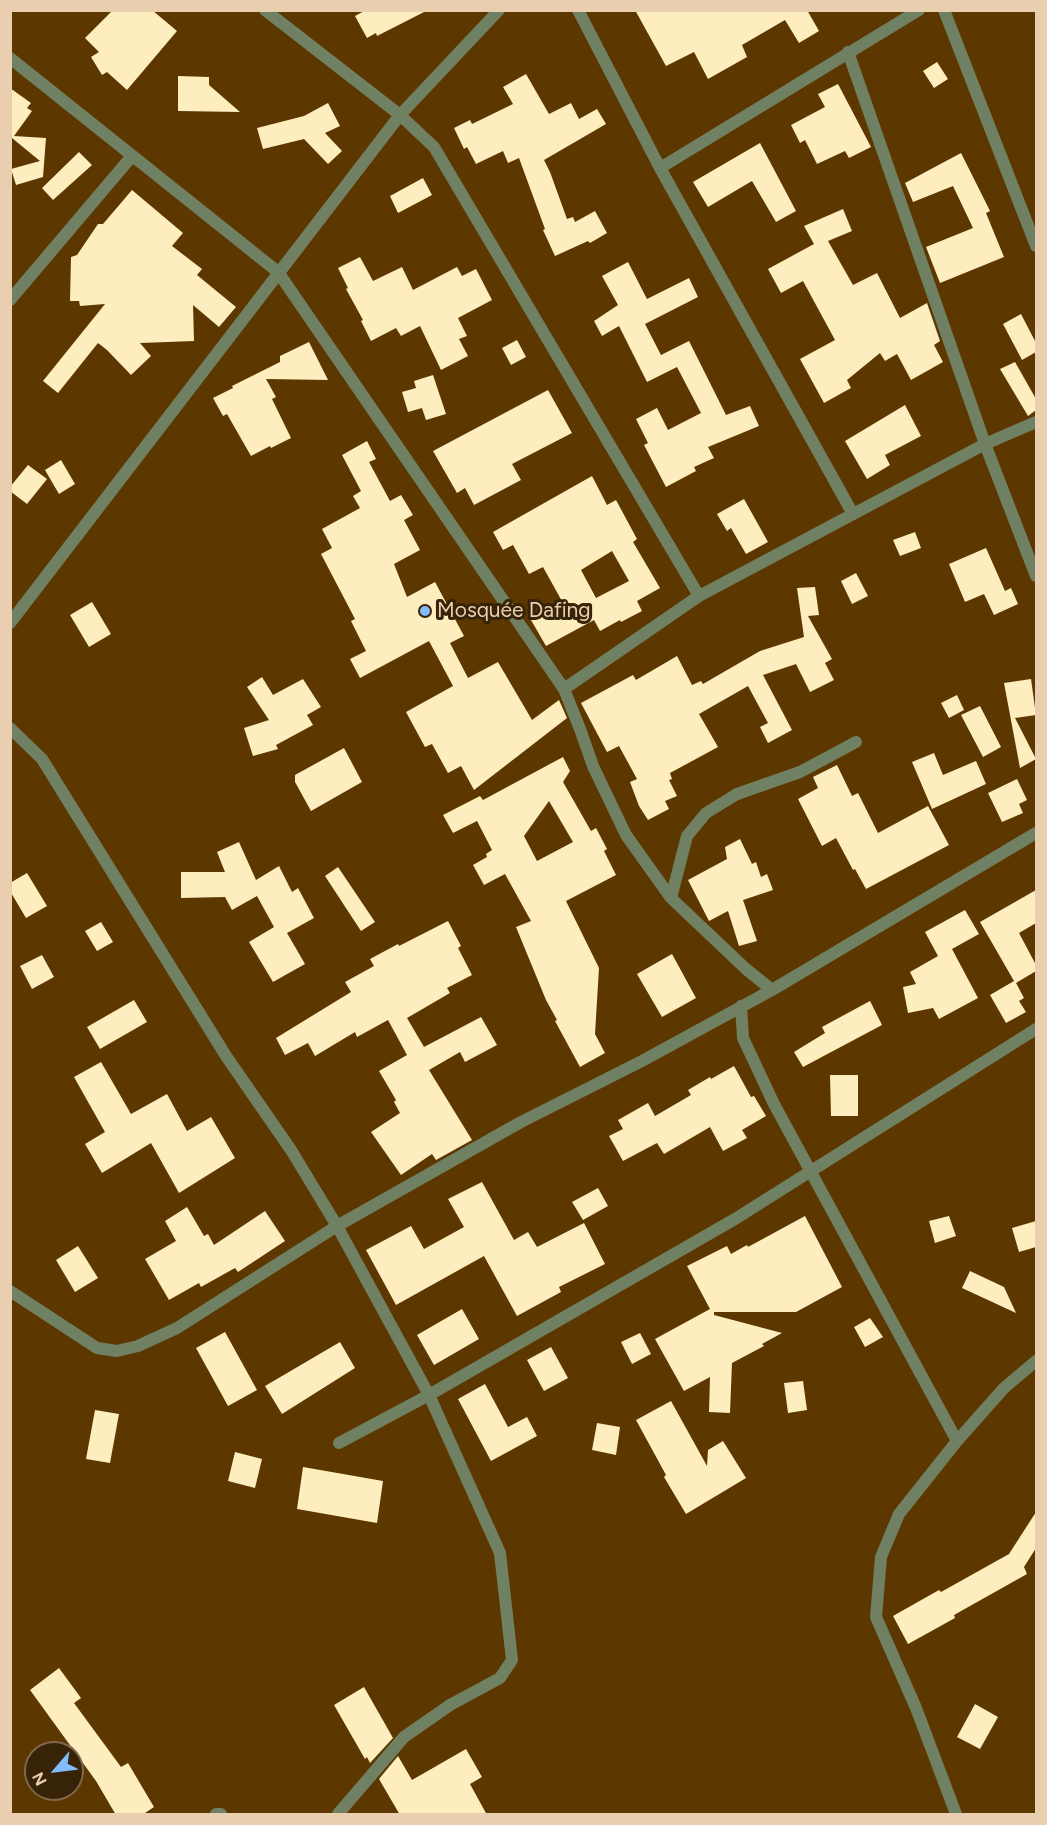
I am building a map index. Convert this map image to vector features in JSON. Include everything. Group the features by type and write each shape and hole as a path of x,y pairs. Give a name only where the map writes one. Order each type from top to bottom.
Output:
{"street":[{"path":"265,10 400,115 434,147 699,596"},
{"path":"10,623 400,115 499,10"},
{"path":"578,10 660,168 853,514"},
{"path":"660,168 919,10"},
{"path":"944,10 1036,246"},
{"path":"848,52 985,444 1036,576"},
{"path":"10,58 279,272 564,689 592,766 626,835 671,898 746,969 772,990"},
{"path":"10,300 132,156"},
{"path":"564,689 699,596 985,444 1036,422"},
{"path":"10,728 42,759 226,1056 291,1150 338,1226 429,1395 500,1553 512,1660 500,1678 450,1705 404,1737 338,1815"},
{"path":"671,898 687,836 706,813 737,794 800,772 856,742"},
{"path":"10,1291 97,1348 117,1351 138,1346 177,1328 338,1226 521,1122 642,1061 772,990 1036,834"},
{"path":"741,1006 743,1038 774,1104 957,1441"},
{"path":"339,1443 429,1395 735,1219 1036,1029"},
{"path":"956,1815 916,1708 876,1617 881,1557 899,1514 957,1441 1004,1388 1036,1361"},
{"path":"216,1815 218,1813 220,1815"}],"building":[{"path":"113,10 152,10 177,31 127,90 107,72 102,75 91,57 99,52 85,38"},
{"path":"366,10 428,10 377,36 376,33 367,38 355,16"},
{"path":"635,10 807,10 819,31 799,43 785,20 742,45 747,57 708,79 694,52 666,66"},
{"path":"937,62 948,79 934,88 923,71"},
{"path":"526,74 549,114 571,103 579,119 597,109 606,124 544,160 567,219 573,217 575,222 595,211 607,233 590,243 588,241 555,256 543,230 545,229 519,158 508,163 503,151 476,164 467,147 464,149 454,128 470,120 472,124 513,104 503,87"},
{"path":"178,76 209,77 209,85 240,112 178,111"},
{"path":"838,84 871,147 849,158 845,151 817,164 805,140 800,143 791,125 825,107 818,94"},
{"path":"10,88 31,103 27,108 32,111 14,136 46,138 43,177 16,185 11,169 40,161 12,138 10,140"},
{"path":"328,103 340,126 325,133 342,151 328,164 304,139 263,149 257,128 304,116"},
{"path":"760,143 796,211 776,222 752,181 708,207 693,182"},
{"path":"79,152 92,165 53,200 42,188"},
{"path":"961,153 990,211 986,213 1004,257 940,283 926,247 973,228 953,186 913,202 905,183"},
{"path":"423,178 432,195 398,213 390,196"},
{"path":"132,190 183,233 172,246 202,269 197,275 236,307 219,327 193,305 194,341 140,343 151,356 131,375 98,343 58,393 43,381 105,304 80,306 79,301 70,301 71,257 77,255 98,224 103,224"},
{"path":"843,209 852,231 828,241 853,285 877,273 900,318 927,303 940,341 934,345 943,362 911,380 897,354 885,361 880,353 847,380 851,388 824,403 800,359 835,340 803,281 781,293 768,269 814,244 804,226"},
{"path":"360,257 373,281 402,267 413,290 457,267 462,276 476,269 492,300 458,318 467,336 459,339 468,356 441,370 420,326 401,336 396,328 371,341 338,268"},
{"path":"628,262 647,299 689,278 698,297 645,324 661,355 689,341 726,415 750,406 759,426 708,447 714,458 694,467 696,471 666,487 644,445 648,443 636,419 657,408 668,430 701,413 677,367 647,382 619,326 602,336 594,321 618,305 602,276"},
{"path":"1021,314 1036,343 1036,352 1022,360 1003,324"},
{"path":"517,340 526,357 511,365 502,348"},
{"path":"309,342 328,380 266,379 276,397 272,399 291,438 251,456 227,414 223,416 213,398 280,362 280,356"},
{"path":"1015,362 1036,399 1036,410 1028,416 1000,369"},
{"path":"433,375 446,414 426,420 422,408 408,412 402,392 416,388 414,381"},
{"path":"548,390 572,433 512,464 521,480 474,505 465,488 457,493 433,451"},
{"path":"905,405 921,436 885,455 890,465 867,479 845,441"},
{"path":"367,441 376,459 369,462 390,501 401,495 413,515 404,520 420,550 394,564 407,597 435,582 464,636 450,643 468,678 498,662 532,720 559,700 567,718 474,790 461,766 448,773 432,744 425,747 406,712 453,686 429,641 360,678 350,659 366,651 351,621 355,619 321,554 332,548 322,529 360,508 353,496 361,491 342,455"},
{"path":"61,460 75,484 59,494 45,470"},
{"path":"28,465 47,479 27,504 10,491 10,487"},
{"path":"592,476 607,505 616,500 637,539 633,542 660,588 637,601 642,611 621,622 620,620 600,631 594,620 546,646 531,620 563,603 543,567 529,574 513,545 503,550 493,532","holes":["612,551 629,581 596,598 581,570"]},
{"path":"744,499 768,542 746,554 731,528 727,531 717,514"},
{"path":"915,532 921,548 900,556 893,540"},
{"path":"986,548 1005,591 1011,588 1018,604 994,615 984,594 965,602 949,564"},
{"path":"856,573 868,596 852,604 841,581"},
{"path":"815,587 819,615 808,616 832,659 825,663 834,680 810,692 796,664 763,675 792,730 768,743 760,727 768,723 748,686 699,714 718,747 670,773 672,779 669,780 677,796 665,801 669,809 648,820 639,806 630,782 637,779 619,746 607,752 581,703 633,675 636,680 677,656 692,685 701,681 703,684 760,651 804,637 797,588"},
{"path":"92,602 111,634 89,647 70,615"},
{"path":"262,677 273,695 303,679 321,707 307,715 313,725 276,745 278,749 253,756 244,728 269,720 247,687"},
{"path":"1031,679 1036,715 1015,718 1036,759 1020,768 1004,683"},
{"path":"957,695 964,710 949,718 941,703"},
{"path":"980,706 1001,747 983,757 961,715"},
{"path":"344,748 362,782 311,811 295,782 295,775"},
{"path":"934,753 943,775 976,761 986,784 932,809 912,762"},
{"path":"563,757 570,771 563,782 591,831 596,828 607,849 604,851 616,875 566,901 599,968 595,1034 605,1053 580,1067 555,1021 557,1020 546,1000 516,927 531,921 505,874 484,885 473,865 487,857 486,854 492,850 477,821 453,833 443,815 480,796 483,800","holes":["549,801 573,842 537,861 524,836"]},
{"path":"837,765 852,796 858,793 878,833 928,806 949,845 866,889 836,838 822,846 798,799 818,788 813,777"},
{"path":"1017,779 1027,800 1019,804 1023,813 1002,822 988,793"},
{"path":"740,839 752,864 756,862 761,877 767,874 773,890 743,900 757,941 739,946 728,911 709,921 688,880 727,859 725,847"},
{"path":"239,842 256,880 279,866 292,892 298,888 314,918 287,933 305,964 273,982 249,942 274,927 257,896 232,910 225,897 181,898 181,872 225,872 217,852"},
{"path":"338,867 375,922 361,931 325,876"},
{"path":"27,873 47,906 26,918 10,891 10,883"},
{"path":"1036,890 1036,923 1019,933 1036,965 1036,971 1016,983 1024,998 1019,1001 1026,1012 1006,1023 990,995 1014,981 980,922"},
{"path":"965,910 979,934 952,949 978,998 939,1019 933,1008 908,1013 903,987 916,984 910,972 938,956 925,932"},
{"path":"448,921 461,946 458,948 472,975 447,988 450,993 407,1018 424,1047 481,1017 497,1045 465,1062 460,1052 429,1070 472,1140 436,1160 432,1154 401,1175 371,1132 400,1113 394,1102 396,1100 379,1071 407,1055 388,1020 357,1037 355,1032 315,1056 308,1043 285,1055 276,1038 351,992 345,982 374,966 370,959"},
{"path":"101,922 113,942 97,951 85,931"},
{"path":"672,954 696,998 662,1017 637,974"},
{"path":"42,955 54,977 32,989 20,966"},
{"path":"134,1000 147,1022 100,1049 87,1027"},
{"path":"870,1001 882,1025 803,1067 794,1052 825,1033 822,1027"},
{"path":"101,1062 131,1114 167,1094 187,1131 211,1117 235,1158 179,1193 151,1143 102,1173 85,1144 105,1132 74,1077"},
{"path":"734,1066 751,1097 754,1096 766,1116 742,1130 747,1138 723,1151 710,1127 664,1154 657,1143 623,1161 609,1136 623,1129 618,1120 648,1103 655,1116 691,1095 688,1090"},
{"path":"830,1075 858,1075 858,1116 831,1116"},
{"path":"482,1182 514,1240 528,1232 537,1247 584,1223 605,1264 559,1287 561,1292 517,1316 484,1256 396,1305 366,1250 411,1226 424,1249 464,1227 448,1199"},
{"path":"598,1188 608,1206 583,1220 572,1202"},
{"path":"187,1207 204,1236 208,1234 214,1245 265,1211 285,1241 238,1272 235,1268 201,1287 199,1283 169,1300 145,1259 176,1241 165,1221"},
{"path":"805,1216 842,1287 796,1312 714,1312 714,1315 782,1333 762,1344 764,1346 732,1363 730,1413 709,1412 710,1377 684,1391 655,1339 710,1309 687,1266 727,1246 731,1254 747,1245 748,1247"},
{"path":"949,1216 956,1236 935,1243 929,1221"},
{"path":"1036,1221 1036,1247 1019,1252 1012,1228"},
{"path":"78,1246 98,1278 75,1292 56,1260"},
{"path":"970,1271 1004,1287 1016,1313 962,1288"},
{"path":"462,1309 479,1339 434,1365 417,1335"},
{"path":"870,1318 883,1337 865,1347 854,1327"},
{"path":"225,1332 257,1390 228,1406 196,1348"},
{"path":"640,1333 651,1354 632,1364 621,1342"},
{"path":"340,1342 355,1368 282,1414 265,1386"},
{"path":"551,1347 568,1378 544,1391 527,1360"},
{"path":"803,1381 807,1410 788,1413 784,1383"},
{"path":"485,1384 508,1427 527,1417 537,1436 491,1461 458,1399"},
{"path":"671,1401 707,1466 708,1450 723,1441 746,1478 686,1514 664,1477 666,1475 636,1420"},
{"path":"95,1410 119,1414 110,1463 86,1459"},
{"path":"597,1423 620,1427 616,1455 592,1450"},
{"path":"235,1452 262,1459 255,1488 228,1481"},
{"path":"303,1467 383,1481 377,1523 297,1509"},
{"path":"1036,1512 1036,1548 1024,1567 1027,1574 908,1644 893,1616 1009,1554"},
{"path":"59,1668 81,1698 74,1703 121,1767 128,1763 154,1807 142,1815 116,1815 84,1764 84,1741 67,1741 30,1690"},
{"path":"364,1687 393,1738 370,1763 367,1757 365,1759 334,1705"},
{"path":"975,1704 998,1717 980,1749 957,1737"},
{"path":"466,1749 482,1777 470,1784 487,1815 400,1815 379,1779 398,1756 412,1780"}],"place":[{"name":"Mosquée Dafing","path":"425,611"}]}
